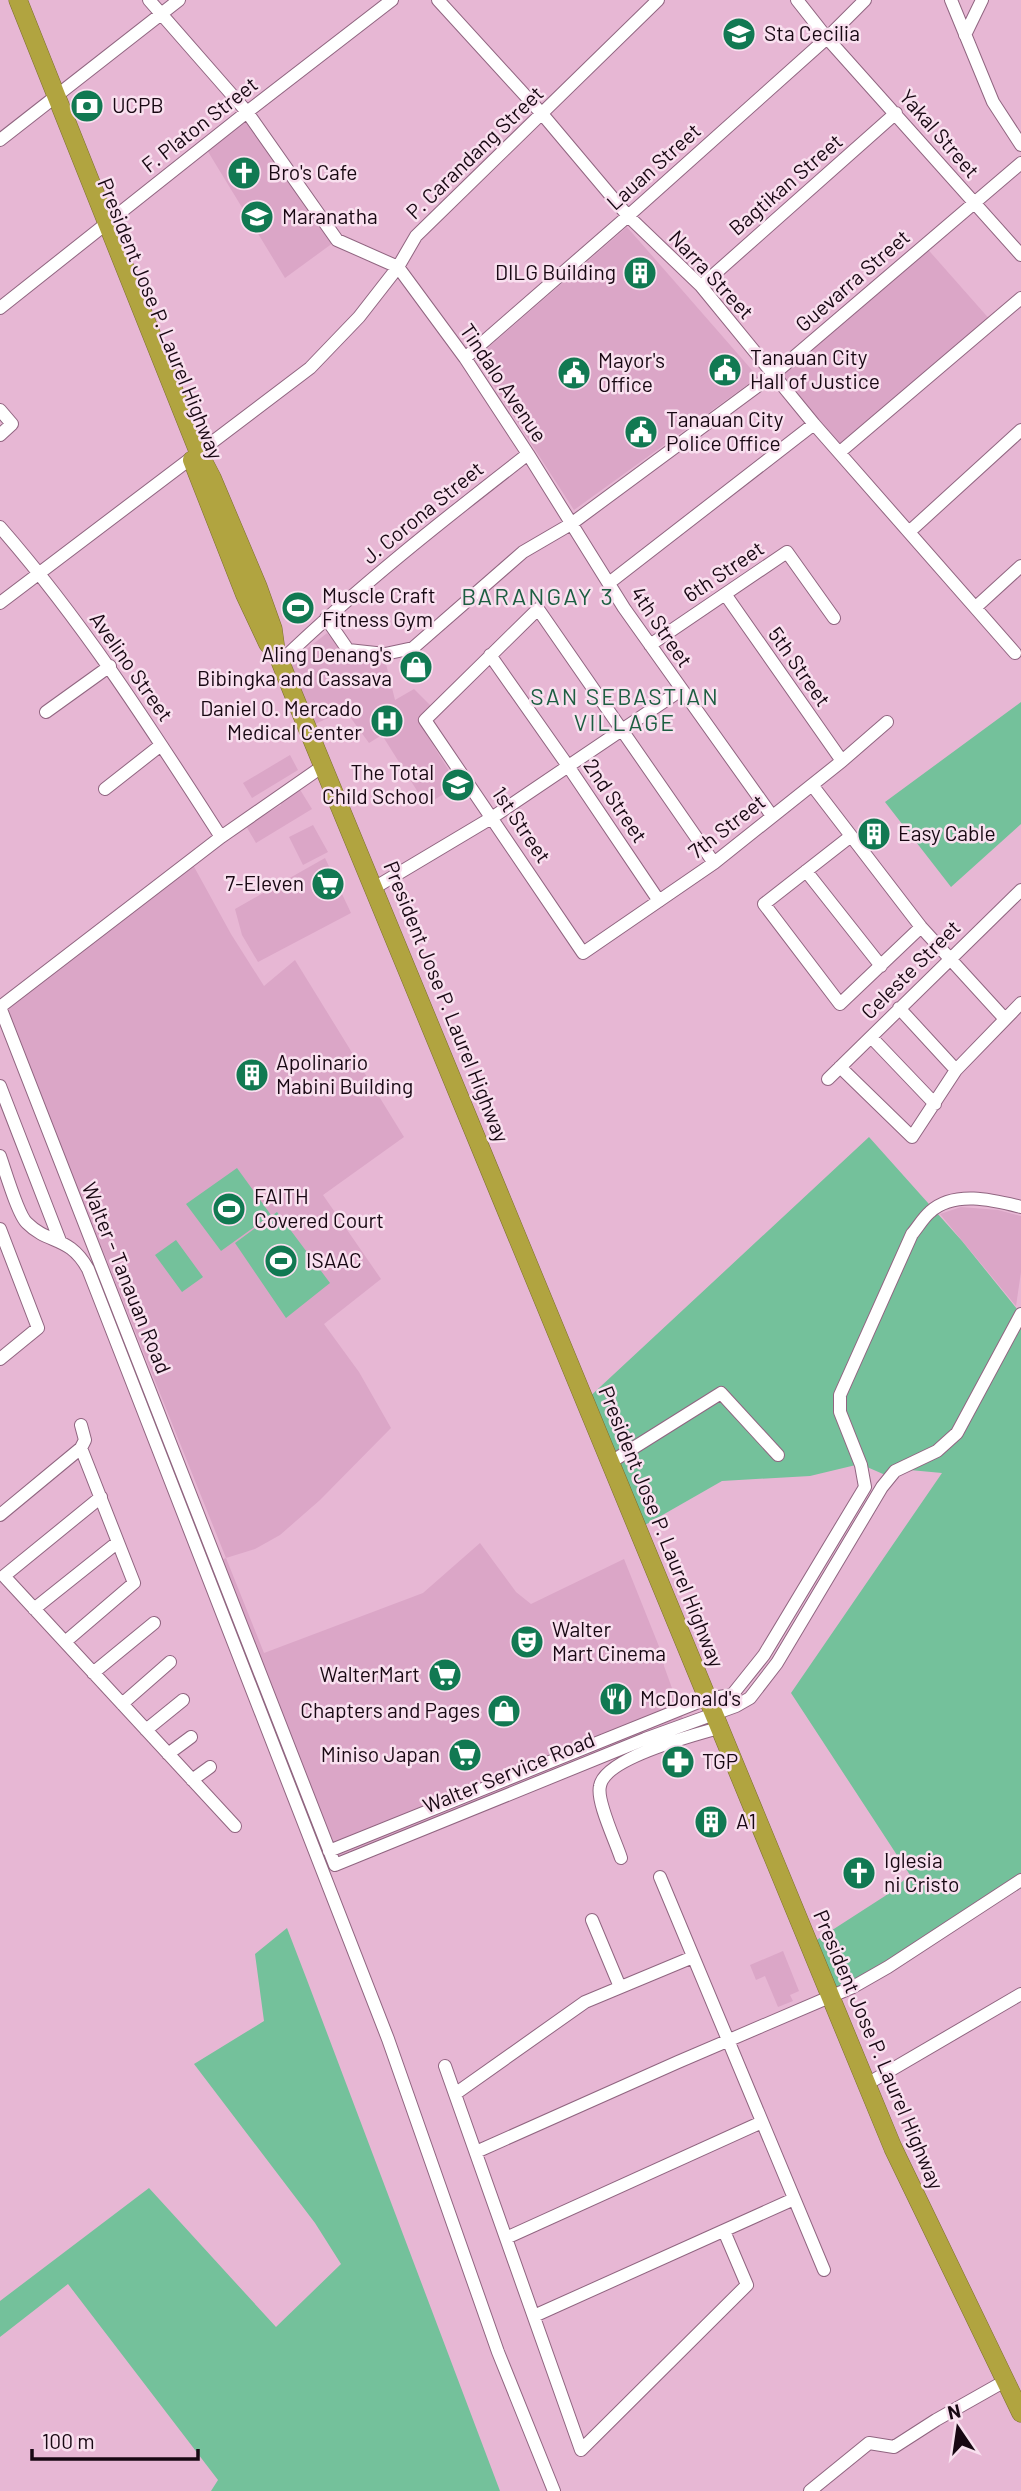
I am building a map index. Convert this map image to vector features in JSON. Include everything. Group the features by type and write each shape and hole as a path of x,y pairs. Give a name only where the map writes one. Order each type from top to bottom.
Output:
{"highway":[{"name":"President Jose P. Laurel Highway","path":"9,0 53,99"},
{"name":"President Jose P. Laurel Highway","path":"18,0 53,99 194,454 212,478 258,587 273,629 278,656 611,1461 712,1714 920,2208 1020,2410"}],"street":[{"path":"149,0 247,112 337,240 398,267"},
{"path":"0,140 178,0"},
{"name":"F. Platon Street","path":"0,308 392,0"},
{"name":"Narra Street","path":"438,0 543,115 628,216 701,286 814,424 1015,653"},
{"name":"P. Carandang Street","path":"0,603 310,368 359,317 398,267 416,236 658,0"},
{"name":"Yakal Street","path":"797,0 1021,256"},
{"name":"Lauan Street","path":"465,358 628,216 865,0"},
{"path":"951,0 993,102 1021,145"},
{"path":"965,35 982,0"},
{"name":"Bagtikan Street","path":"701,286 896,113"},
{"name":"Guevarra Street","path":"326,618 348,650 385,654 413,648 523,552 571,524 774,374 1021,163"},
{"name":"Tindalo Avenue","path":"398,267 465,358 571,524"},
{"path":"840,452 1021,298"},
{"path":"0,410 12,424 0,435"},
{"path":"609,583 814,424"},
{"path":"909,531 1021,430"},
{"name":"J. Corona Street","path":"278,656 418,539 528,454"},
{"name":"4th Street","path":"571,524 650,645 772,816"},
{"name":"Avelino Street","path":"0,527 40,573 110,666 221,837"},
{"name":"6th Street","path":"650,645 787,552 834,618"},
{"path":"976,607 1021,566"},
{"name":"5th Street","path":"725,594 842,761"},
{"path":"490,655 537,609 714,863"},
{"name":"1st Street","path":"490,655 425,720 583,953"},
{"name":"2nd Street","path":"490,655 659,901"},
{"path":"46,712 110,666"},
{"path":"374,888 493,817 681,690"},
{"name":"7th Street","path":"583,953 714,863 887,722"},
{"path":"105,789 162,745"},
{"path":"0,1007 221,837 323,766"},
{"path":"812,785 920,927 1005,1019"},
{"path":"851,836 764,904 840,1004 920,927"},
{"path":"806,871 881,966"},
{"name":"Celeste Street","path":"828,1079 1021,890"},
{"path":"840,1067 912,1137 956,1070 1021,1003"},
{"name":"Walter - Tanauan Road","path":"0,1007 329,1851"},
{"path":"899,1008 956,1070"},
{"path":"871,1037 935,1104"},
{"path":"0,1086 60,1241"},
{"path":"0,1156 24,1220 80,1255 89,1269 388,2039 498,2352 554,2491"},
{"path":"712,1714 732,1696 772,1643 865,1487 860,1464 840,1412 841,1395 912,1234 930,1212 948,1202 970,1199 1021,1207"},
{"path":"0,1229 38,1328 0,1359"},
{"path":"621,1858 605,1814 599,1787 604,1776 638,1754 712,1714 750,1698 766,1678 878,1494 895,1471 937,1451 957,1433 1021,1314"},
{"path":"611,1461 721,1393 778,1455"},
{"path":"0,1515 82,1448 85,1440 81,1425"},
{"path":"65,1642 134,1584 82,1448"},
{"path":"865,1487 878,1494"},
{"path":"101,1497 4,1576 235,1826"},
{"path":"34,1609 118,1542"},
{"path":"93,1673 154,1623"},
{"path":"122,1704 170,1662"},
{"path":"146,1730 183,1700"},
{"name":"Walter Service Road","path":"685,1709 712,1714 335,1866 329,1851 685,1709"},
{"path":"168,1754 191,1737"},
{"path":"192,1780 210,1767"},
{"path":"660,1877 824,2270"},
{"path":"476,2152 853,1987 1021,1881"},
{"path":"592,1920 621,1987"},
{"path":"455,2094 585,2002 693,1957"},
{"path":"867,2084 1021,1994"},
{"path":"445,2066 581,2450 747,2285 724,2231"},
{"path":"506,2238 762,2122"},
{"path":"534,2316 794,2199"},
{"path":"810,2491 869,2443 894,2447 1005,2381"}],"shaded area":[{"path":"247,112 337,240 285,278 204,145"},
{"path":"627,227 758,377 574,510 476,358"},
{"path":"924,245 992,322 840,452 774,374"},
{"name":"Daniel O. Mercado Medical Center","path":"327,633 349,655 361,661 386,664 395,700 414,689 431,706 420,719 423,729 458,785 426,805 382,735 369,743 345,710 311,726 287,665"},
{"path":"290,755 298,770 252,798 243,783"},
{"path":"299,788 312,809 256,843 246,826 281,805 279,800"},
{"path":"313,825 328,852 303,865 289,837"},
{"path":"325,858 351,913 258,962 242,935 235,909"},
{"path":"192,863 231,934 264,986 295,960 404,1137 323,1195 381,1279 324,1324 359,1372 391,1428 320,1500 280,1535 255,1549 226,1558 5,1007"},
{"path":"961,1207 998,1210 1021,1216 1021,1272 1016,1306 940,1214"},
{"name":"WalterMart","path":"480,1543 516,1592 531,1604 624,1559 664,1659 664,1666 686,1727 321,1875 207,1566 226,1558 264,1653 423,1593"},
{"path":"783,1951 799,1991 790,1995 793,2001 778,2007 765,1976 756,1980 750,1965"}],"green space":[{"path":"1021,702 1021,824 951,887 885,802"},
{"path":"869,1137 962,1241 1021,1314 1021,1888 949,1932 830,1996 809,1945 885,1896 910,1875 791,1693 942,1473 899,1469 890,1477 860,1464 810,1476 722,1481 638,1529 585,1401"},
{"name":"FAITH Covered Court","path":"237,1168 271,1215 221,1251 186,1204"},
{"name":"ISAAC","path":"277,1212 330,1283 286,1318 235,1243"},
{"path":"176,1240 203,1277 182,1292 155,1255"},
{"path":"287,1928 500,2491 211,2491 218,2480 68,2284 0,2337 0,2301 149,2188 276,2327 341,2264 315,2223 194,2064 264,2021 255,1954"}],"place":[{"name":"Sta Cecilia","path":"739,34"},
{"name":"UCPB","path":"87,106"},
{"name":"Bro's Cafe","path":"244,173"},
{"name":"Maranatha","path":"257,217"},
{"name":"DILG Building","path":"640,273"},
{"name":"Tanauan City Hall of Justice","path":"725,370"},
{"name":"Mayor's Office","path":"574,373"},
{"name":"Tanauan City Police Office","path":"641,432"},
{"name":"Muscle Craft Fitness Gym","path":"298,608"},
{"name":"Aling Denang's Bibingka and Cassava","path":"416,667"},
{"name":"Daniel O. Mercado Medical Center","path":"387,721"},
{"name":"The Total Child School","path":"458,785"},
{"name":"Easy Cable","path":"874,834"},
{"name":"7-Eleven","path":"328,884"},
{"name":"Apolinario Mabini Building","path":"252,1075"},
{"name":"FAITH Covered Court","path":"229,1209"},
{"name":"ISAAC","path":"281,1261"},
{"name":"Walter Mart Cinema","path":"527,1642"},
{"name":"WalterMart","path":"445,1675"},
{"name":"McDonald's","path":"616,1699"},
{"name":"Chapters and Pages","path":"504,1711"},
{"name":"Miniso Japan","path":"465,1755"},
{"name":"TGP","path":"678,1762"},
{"name":"A1","path":"711,1822"},
{"name":"Iglesia ni Cristo","path":"859,1873"}],"district":[{"name":"BARANGAY 3","path":"538,597"},
{"name":"SAN SEBASTIAN VILLAGE","path":"625,710"}]}
